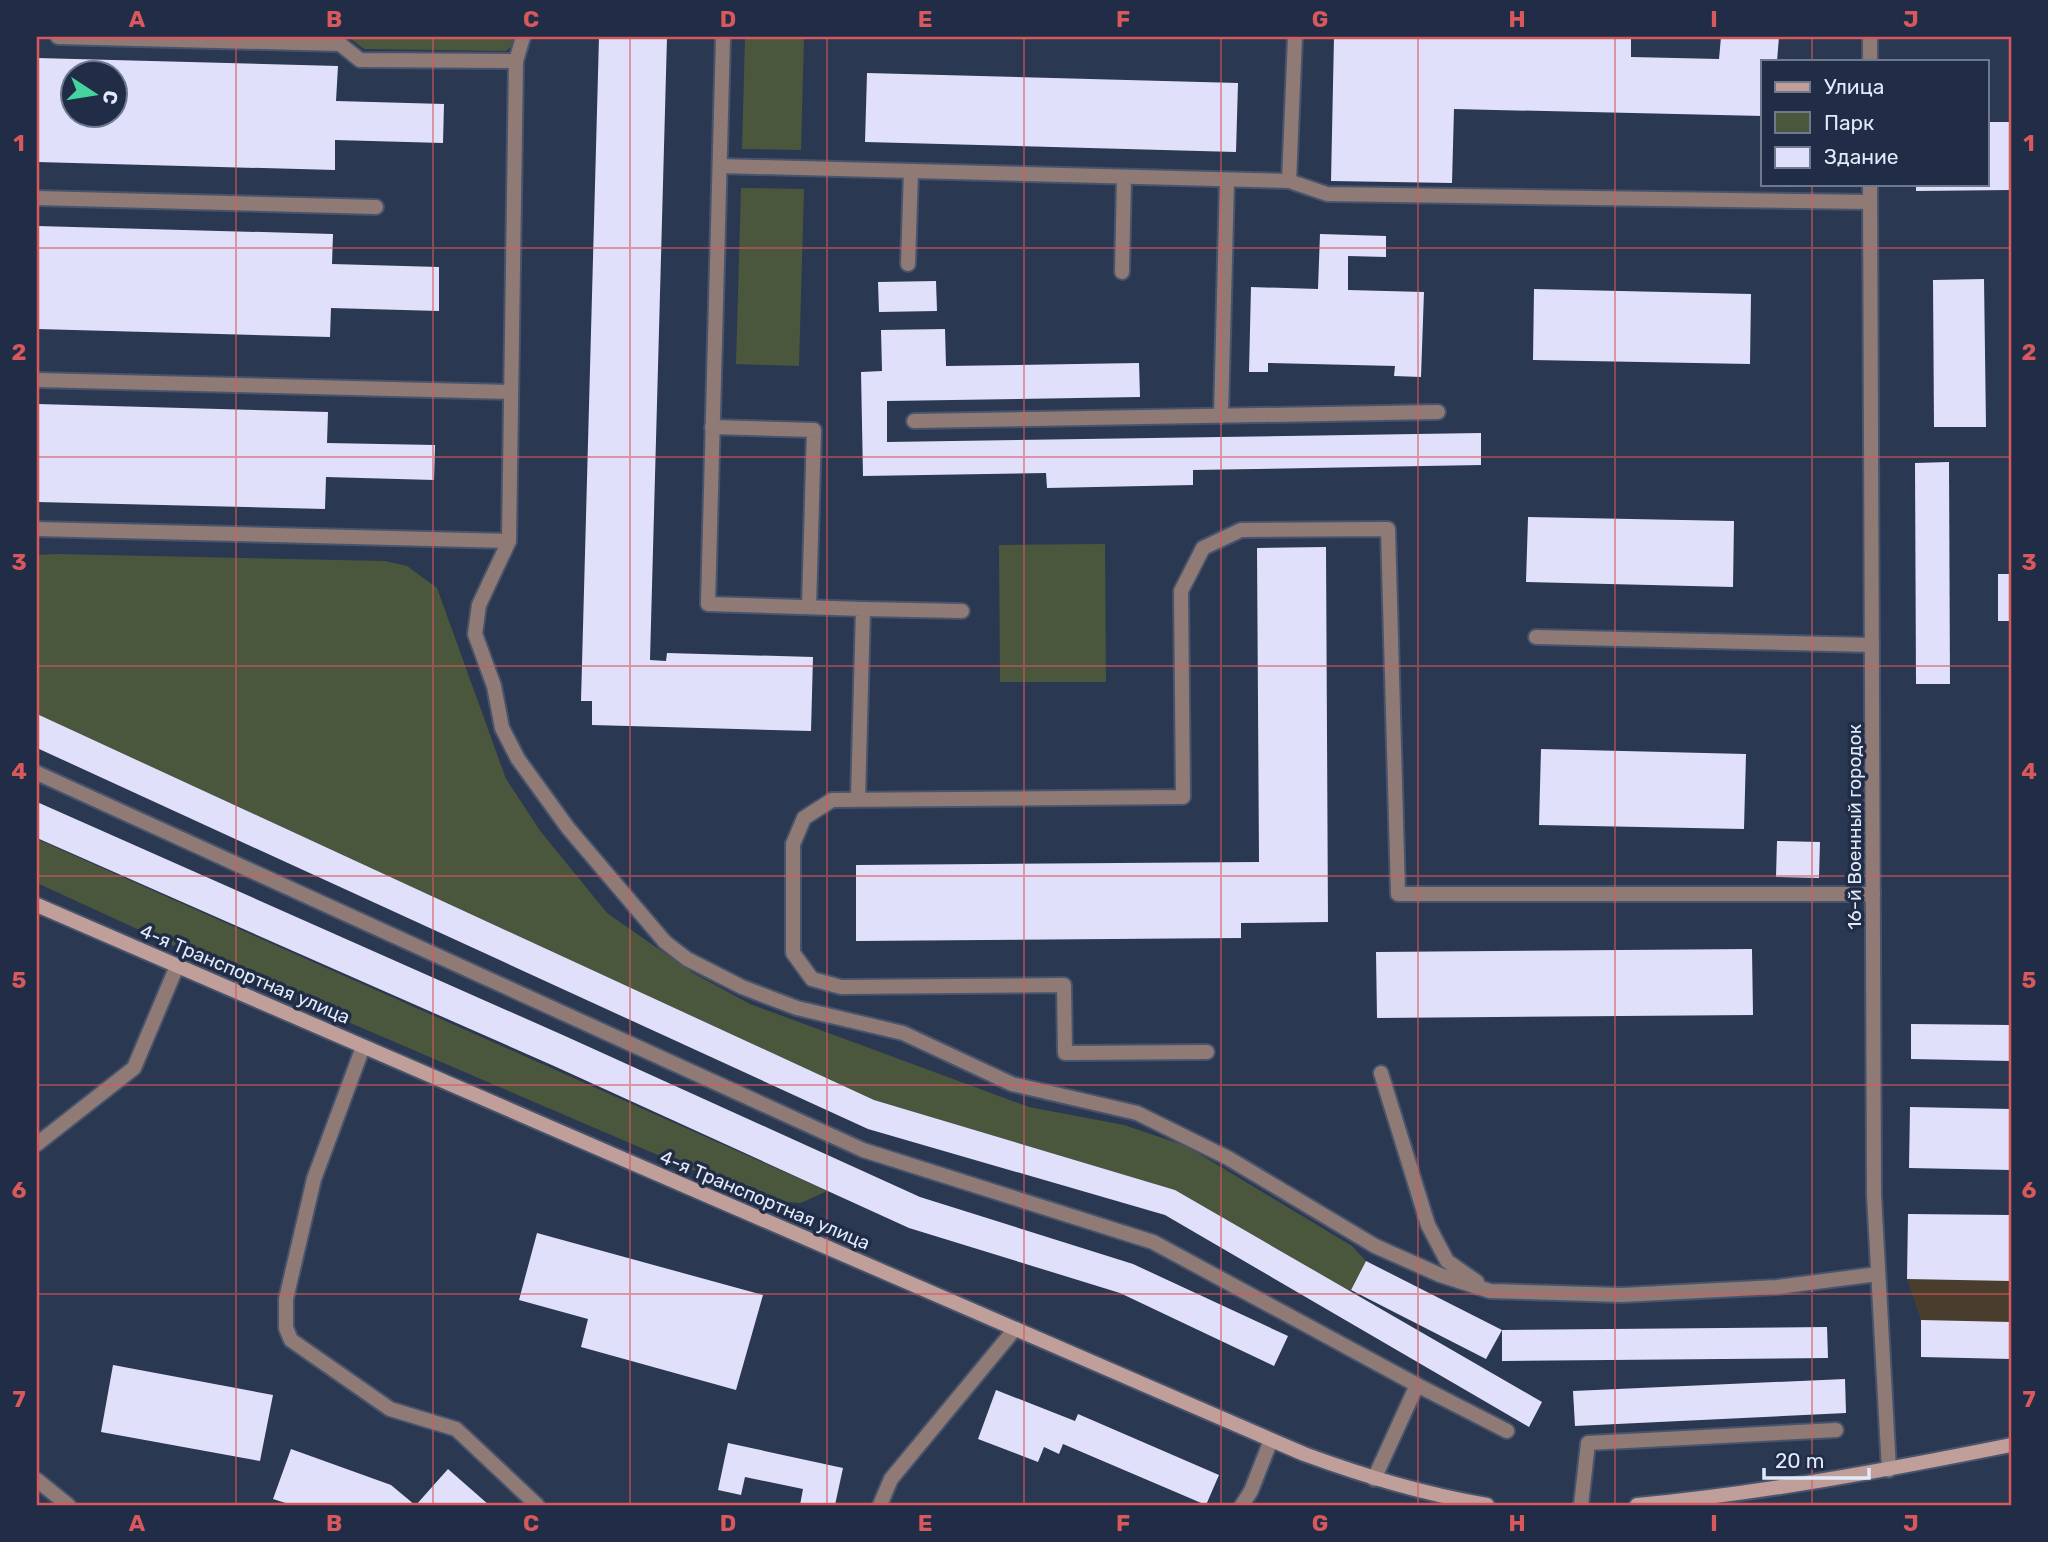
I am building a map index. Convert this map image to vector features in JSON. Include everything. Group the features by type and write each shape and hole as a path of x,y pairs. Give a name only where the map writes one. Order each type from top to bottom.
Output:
{"main road":[{"name":"4-я Транспортная улица","path":"37,905 1271,1440 1374,1479 1428,1494 1487,1505"},
{"path":"1637,1505 1746,1493 2011,1445"}],"street":[{"path":"58,37 340,44 360,60 516,61"},
{"path":"523,37 516,61 509,541 479,605 475,634 494,686 502,728 518,760 568,828 665,942 742,988 797,1008 902,1033 1012,1084 1137,1113 1228,1158 1375,1246 1440,1275 1490,1291 1622,1296 1777,1287 1878,1274"},
{"path":"723,37 708,604 962,611"},
{"path":"1289,181 1295,37"},
{"path":"1870,37 1870,60"},
{"path":"720,166 1289,181 1326,194 1870,202"},
{"path":"908,264 911,171"},
{"path":"1122,272 1124,177"},
{"path":"1221,416 1227,180"},
{"name":"16-й Военный городок","path":"1870,186 1874,1195 1889,1469"},
{"path":"37,198 376,207"},
{"path":"37,380 511,392"},
{"path":"914,421 1438,412"},
{"path":"712,427 814,430 809,607"},
{"path":"37,529 509,541"},
{"path":"1207,1052 1065,1053 1064,985 841,987 812,979 793,953 793,844 804,818 832,800 1183,797 1181,591 1203,548 1241,530 1388,529 1398,894 1873,894"},
{"path":"858,799 863,608"},
{"path":"1536,637 1872,645"},
{"path":"37,773 863,1150 1153,1242 1416,1385 1507,1431"},
{"path":"37,1144 134,1068 177,966"},
{"path":"363,1046 314,1179 286,1299 286,1328 291,1340 390,1409 456,1429 537,1505"},
{"path":"1381,1073 1428,1225 1447,1261 1490,1291"},
{"path":"880,1505 891,1479 1015,1329"},
{"path":"1374,1479 1416,1385"},
{"path":"1581,1505 1588,1443 1836,1430"},
{"path":"1242,1505 1251,1491 1271,1440"},
{"path":"37,1480 68,1505"}],"shaded area":[{"path":"1908,1247 2011,1247 2011,1359 1921,1357 1921,1320 1907,1279"}],"green space":[{"path":"348,37 515,37 514,44 506,51 364,49"},
{"path":"745,37 804,37 801,150 742,149"},
{"path":"741,188 804,189 799,366 736,364"},
{"path":"1105,544 1106,682 1000,682 999,545"},
{"path":"37,555 385,561 407,566 437,588 506,779 541,832 607,913 693,973 750,1004 1029,1107 1124,1125 1186,1146 1352,1246 1366,1261 1350,1291 1175,1190 874,1100 37,714"},
{"path":"37,839 827,1191 801,1203 765,1201 220,967 37,883"}],"building":[{"path":"599,37 667,37 650,660 666,661 667,653 813,657 811,731 592,725 592,701 581,701"},
{"path":"1334,37 1631,37 1631,57 1719,59 1721,37 1779,37 1777,60 1761,60 1761,116 1454,109 1452,183 1331,181"},
{"path":"37,58 112,60 60,60 60,130 130,130 130,60 338,66 336,101 444,104 443,143 335,140 335,170 37,162"},
{"path":"867,73 1238,83 1236,152 865,142"},
{"path":"1988,122 2011,122 2011,190 1916,191 1916,186 1988,186"},
{"path":"37,226 333,234 332,264 439,267 439,311 331,308 330,337 37,329"},
{"path":"1320,234 1386,236 1386,257 1348,256 1348,290 1424,292 1421,377 1394,376 1395,366 1268,363 1268,372 1249,372 1251,287 1318,289"},
{"path":"1984,279 1986,427 1934,427 1933,280"},
{"path":"936,281 937,311 879,312 878,282"},
{"path":"1534,289 1751,294 1750,364 1533,360"},
{"path":"945,329 946,366 1139,363 1140,397 887,401 887,442 1481,433 1481,465 1193,470 1193,485 1047,488 1046,473 863,476 861,372 882,371 881,330"},
{"path":"37,404 328,412 327,443 435,445 434,480 326,477 325,509 37,502"},
{"path":"1949,462 1950,684 1916,684 1915,463"},
{"path":"1528,517 1734,521 1733,587 1526,582"},
{"path":"1326,547 1328,922 1241,923 1241,938 856,941 856,865 1259,862 1257,548"},
{"path":"1998,574 2011,574 2011,621 1998,621"},
{"path":"37,714 874,1100 1175,1190 1542,1402 1529,1427 1165,1215 868,1129 37,748"},
{"path":"1541,749 1746,754 1744,829 1539,825"},
{"path":"37,802 920,1197 1133,1264 1288,1336 1274,1366 1120,1293 909,1228 554,1066 37,838"},
{"path":"1777,841 1820,842 1819,878 1776,877"},
{"path":"1752,949 1753,1015 1377,1018 1376,952"},
{"path":"1911,1024 2011,1025 2011,1061 1911,1059"},
{"path":"1910,1107 2011,1109 2011,1170 1909,1168"},
{"path":"1908,1214 2011,1215 2011,1281 1907,1279"},
{"path":"537,1233 763,1295 736,1390 581,1347 588,1319 519,1300"},
{"path":"1366,1261 1502,1330 1486,1359 1351,1290"},
{"path":"1921,1320 2011,1322 2011,1359 1921,1357"},
{"path":"1827,1327 1828,1358 1502,1361 1502,1330"},
{"path":"113,1365 273,1395 260,1461 101,1432"},
{"path":"1845,1379 1846,1413 1575,1426 1573,1391"},
{"path":"996,1390 1075,1421 1078,1414 1219,1475 1206,1505 1063,1444 1059,1454 1044,1447 1038,1462 978,1439"},
{"path":"728,1443 843,1468 835,1505 800,1505 803,1489 745,1477 741,1495 718,1490"},
{"path":"291,1449 391,1485 415,1505 292,1505 273,1499"},
{"path":"448,1469 489,1505 416,1505"}]}
